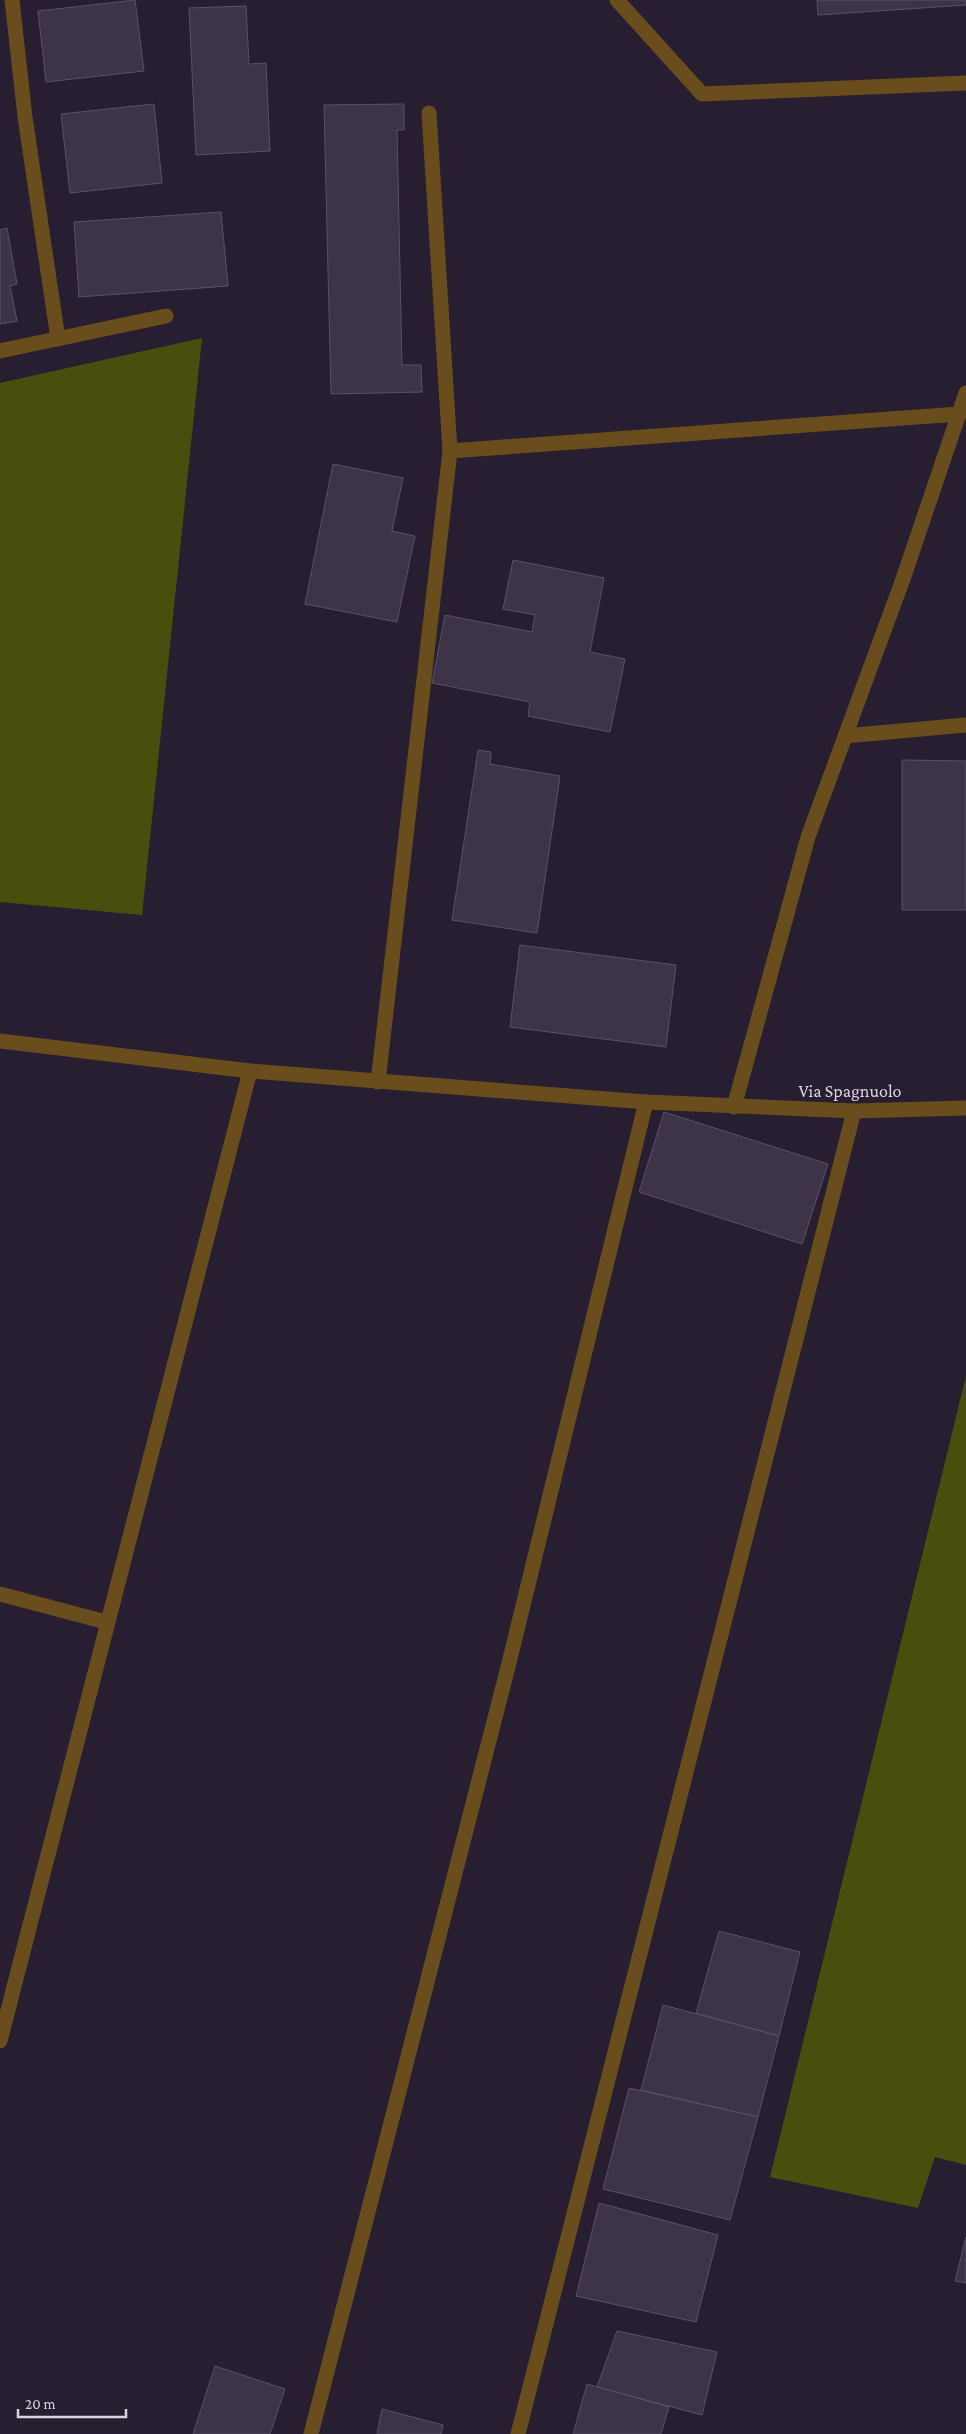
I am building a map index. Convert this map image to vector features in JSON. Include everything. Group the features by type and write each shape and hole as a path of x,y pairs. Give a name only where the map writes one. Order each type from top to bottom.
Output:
{"street":[{"path":"12,0 25,117 58,339"},
{"path":"617,0 702,94 966,83"},
{"path":"378,1082 450,452 429,113"},
{"path":"0,351 166,316"},
{"path":"734,1107 808,836 903,579 966,393"},
{"path":"450,452 959,414"},
{"path":"845,736 966,725"},
{"name":"Via Spagnuolo","path":"0,1041 250,1070 378,1082 646,1102 854,1111 966,1108"},
{"path":"0,2041 106,1622 250,1070"},
{"path":"311,2434 506,1676 646,1102"},
{"path":"518,2434 854,1111"},
{"path":"0,1594 106,1622"}],"green space":[{"path":"202,338 142,915 0,902 0,383"},
{"path":"966,1376 966,2165 935,2157 918,2208 770,2177"}],"building":[{"path":"135,0 144,71 46,82 38,11"},
{"path":"817,0 966,0 966,5 818,15"},
{"path":"246,6 249,64 266,63 270,151 196,155 189,8"},
{"path":"154,104 162,183 70,193 61,114"},
{"path":"404,104 404,130 397,130 402,365 421,365 422,392 331,394 324,105"},
{"path":"221,212 228,286 79,297 74,222"},
{"path":"7,228 17,284 10,286 17,321 0,324 0,230"},
{"path":"333,464 403,478 392,531 415,536 397,622 305,604"},
{"path":"513,560 604,578 590,652 625,659 610,732 528,716 530,702 432,683 445,615 532,632 535,615 503,609"},
{"path":"478,750 491,752 490,764 560,776 537,933 452,920"},
{"path":"902,760 966,761 966,910 902,910"},
{"path":"520,945 676,965 666,1047 510,1027"},
{"path":"664,1112 828,1164 802,1244 639,1192"},
{"path":"719,1931 800,1952 779,2036 696,2013"},
{"path":"663,2005 779,2036 758,2117 641,2090"},
{"path":"629,2088 758,2117 730,2220 603,2189"},
{"path":"599,2203 718,2235 696,2322 576,2296"},
{"path":"966,2237 966,2283 955,2281"},
{"path":"617,2331 717,2352 702,2415 597,2387"},
{"path":"215,2366 285,2389 270,2434 193,2434"},
{"path":"587,2384 669,2407 661,2434 573,2434"},
{"path":"382,2409 443,2425 441,2434 377,2434"}]}
